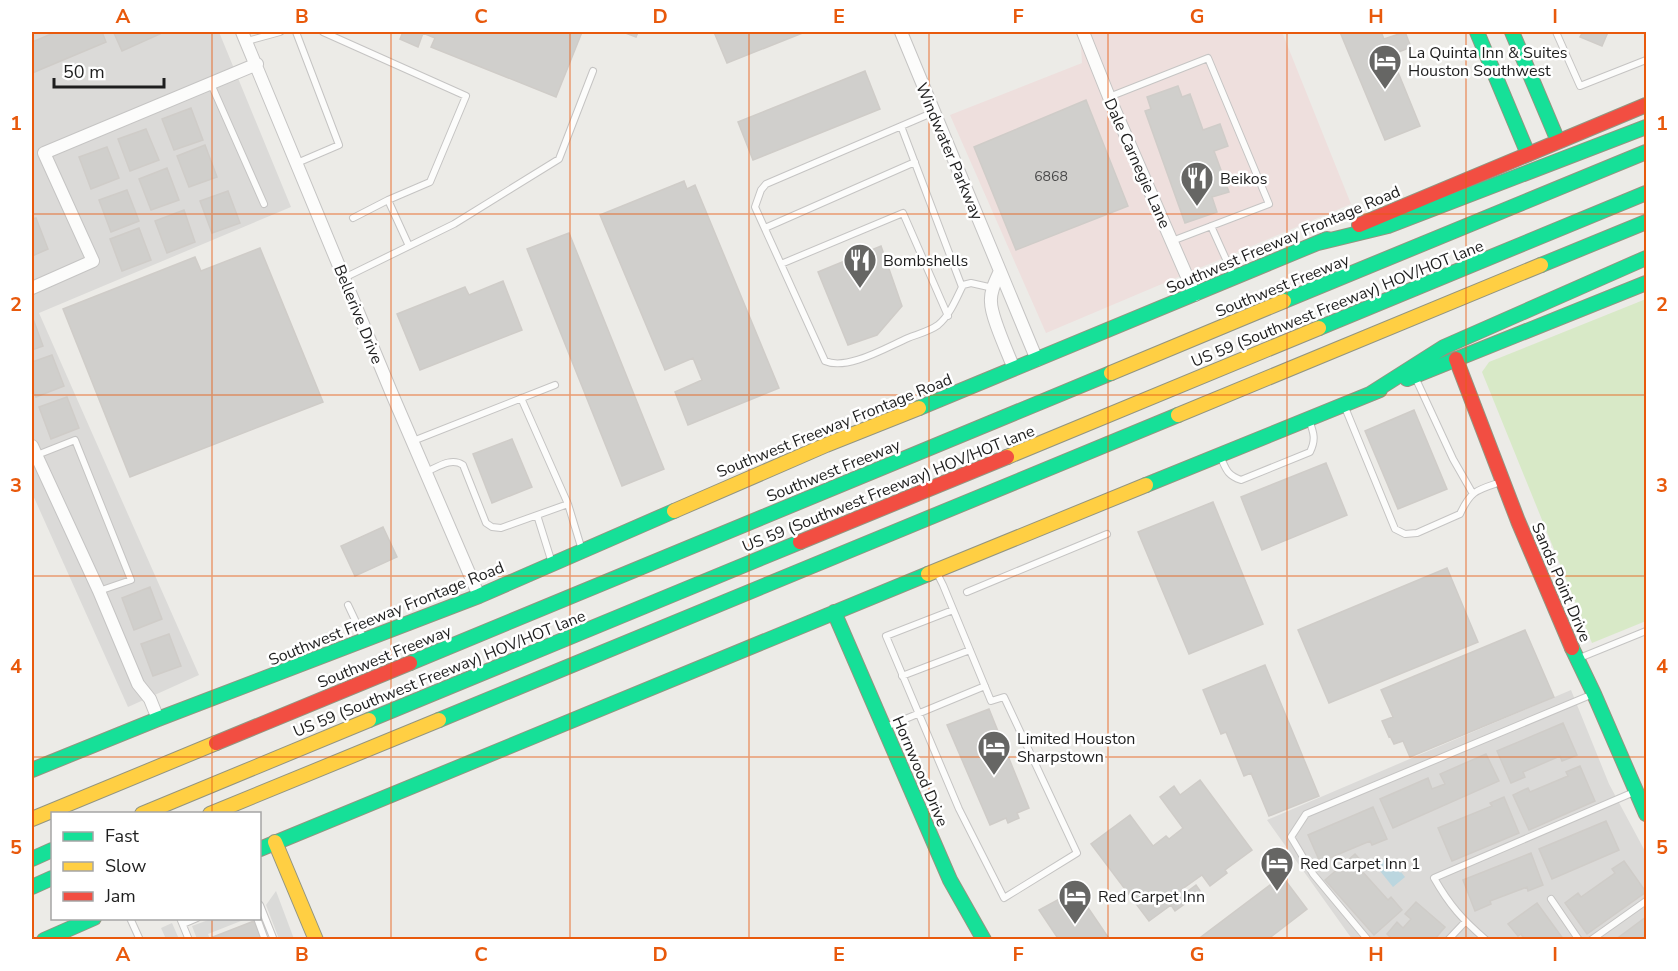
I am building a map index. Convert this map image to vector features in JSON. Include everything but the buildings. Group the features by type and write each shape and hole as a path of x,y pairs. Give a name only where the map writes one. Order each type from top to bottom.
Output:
{"main road":[{"path":"1477,32 1527,154"},
{"path":"1512,32 1558,141"},
{"name":"Southwest Freeway Frontage Road","path":"32,770 158,719 479,596 826,445 1195,295 1647,105"},
{"path":"1318,243 1388,226 1647,127"},
{"name":"Southwest Freeway","path":"32,819 1647,152"},
{"name":"US 59 (Southwest Freeway) HOV/HOT lane","path":"144,812 1647,193"},
{"path":"212,812 1647,222"},
{"path":"1370,394 1444,347 1647,258"},
{"path":"261,849 936,570 1647,283"},
{"name":"Sands Point Drive","path":"1455,359 1577,659 1645,808"},
{"name":"Hornwood Drive","path":"834,612 950,880 984,939"},
{"path":"275,842 316,939"},
{"path":"32,859 51,850"},
{"path":"32,887 51,878"},
{"path":"44,939 89,920"}],"street":[{"name":"Windwater Parkway","path":"901,32 1037,360"},
{"name":"Dale Carnegie Lane","path":"1083,32 1195,295"},
{"name":"Bellerive Drive","path":"244,36 425,472 479,596"},
{"path":"32,288 93,261 44,153 257,64"},
{"path":"1000,271 990,302 1014,369"},
{"path":"34,450 99,591 138,684 150,699 158,719"}],"lane":[{"path":"244,36 280,32"},
{"path":"296,32 339,145 297,163"},
{"path":"323,32 466,96 430,182 353,218"},
{"path":"1556,32 1580,86 1647,60"},
{"path":"1109,97 1208,58 1269,204 1172,241"},
{"path":"344,278 454,224 559,159 593,71"},
{"path":"210,82 264,204"},
{"path":"934,112 766,184 761,190 755,207 825,361 831,364 863,358 937,326 948,316 962,287 970,283 993,288"},
{"path":"901,126 962,287"},
{"path":"765,228 915,162"},
{"path":"388,200 409,246"},
{"path":"781,264 903,213 948,316"},
{"path":"1211,226 1235,278"},
{"path":"1414,376 1452,459 1473,494"},
{"path":"412,441 555,385"},
{"path":"521,398 568,504 583,550"},
{"path":"1344,405 1395,529 1405,534 1417,533 1461,514 1467,499 1473,494 1503,481"},
{"path":"1220,455 1228,473 1241,480 1310,452 1315,435 1308,419"},
{"path":"34,450 75,440 131,580 99,591"},
{"path":"425,472 452,461 463,465 486,523 492,527 501,528 568,504"},
{"path":"537,515 552,564"},
{"path":"967,592 1107,534"},
{"path":"936,570 992,701 1004,697 1077,853 1004,898 958,808 886,636 953,610"},
{"path":"348,604 364,640"},
{"path":"1577,659 1647,630"},
{"path":"903,676 970,650"},
{"path":"885,728 985,686"},
{"path":"1368,939 1312,874 1291,837 1306,814 1594,694"},
{"path":"1486,939 1465,922 1446,901 1434,878 1636,792"},
{"path":"1551,899 1579,939"},
{"path":"1591,939 1647,902"},
{"path":"261,907 274,939"},
{"path":"131,920 140,939"},
{"path":"258,920 265,939"},
{"path":"181,921 189,939"},
{"path":"1448,939 1465,922"}],"shaded area":[{"path":"32,32 219,32 291,207 39,313 199,675 128,707 32,493"},
{"path":"1080,32 1282,32 1351,204 1046,333 950,115 1082,63"},
{"path":"1571,690 1609,784 1646,853 1646,939 1352,939 1267,820"},
{"path":"276,891 294,939 279,939 266,905"},
{"path":"208,920 243,920 208,934 210,939 197,939 192,926"},
{"path":"172,923 179,939 166,939 161,928"}],"green space":[{"path":"1646,299 1646,621 1592,643 1482,372 1489,362"}],"water":[{"path":"1387,857 1394,869 1396,868 1405,877 1393,887 1376,866"}],"traffic: fast":[{"path":"1477,32 1528,154"},
{"path":"1512,32 1558,141"},
{"path":"1318,243 1388,226 1646,127"},
{"path":"1284,301 1646,152"},
{"path":"1319,328 1646,193"},
{"path":"1541,265 1646,222"},
{"path":"919,408 1327,239"},
{"path":"1370,394 1444,347 1646,258"},
{"path":"1407,379 1646,283"},
{"path":"410,663 1111,373"},
{"path":"1146,485 1380,390"},
{"path":"439,720 1178,415"},
{"path":"32,770 158,719 479,596 674,511"},
{"path":"369,720 800,542"},
{"path":"261,849 928,574"},
{"path":"834,612 950,880 984,940"},
{"path":"1572,648 1646,814"},
{"path":"32,859 51,850"},
{"path":"32,887 51,878"},
{"path":"44,940 89,920"}],"traffic: slow":[{"path":"1178,415 1541,265"},
{"path":"1111,373 1284,301"},
{"path":"1007,457 1319,328"},
{"path":"674,511 826,445 919,408"},
{"path":"928,574 1146,485"},
{"path":"147,812 369,720"},
{"path":"215,812 439,720"},
{"path":"32,819 216,743"},
{"path":"275,842 316,940"}],"traffic: jam":[{"path":"1359,225 1646,105"},
{"path":"1456,359 1518,521 1572,648"},
{"path":"800,542 1007,457"},
{"path":"216,743 410,663"}],"place":[{"name":"La Quinta Inn & Suites Houston Southwest","path":"1385,90"},
{"name":"Beikos","path":"1197,207"},
{"name":"Bombshells","path":"860,289"},
{"name":"Limited Houston Sharpstown","path":"994,776"},
{"name":"Red Carpet Inn 1","path":"1277,892"},
{"name":"Red Carpet Inn","path":"1075,925"}]}
